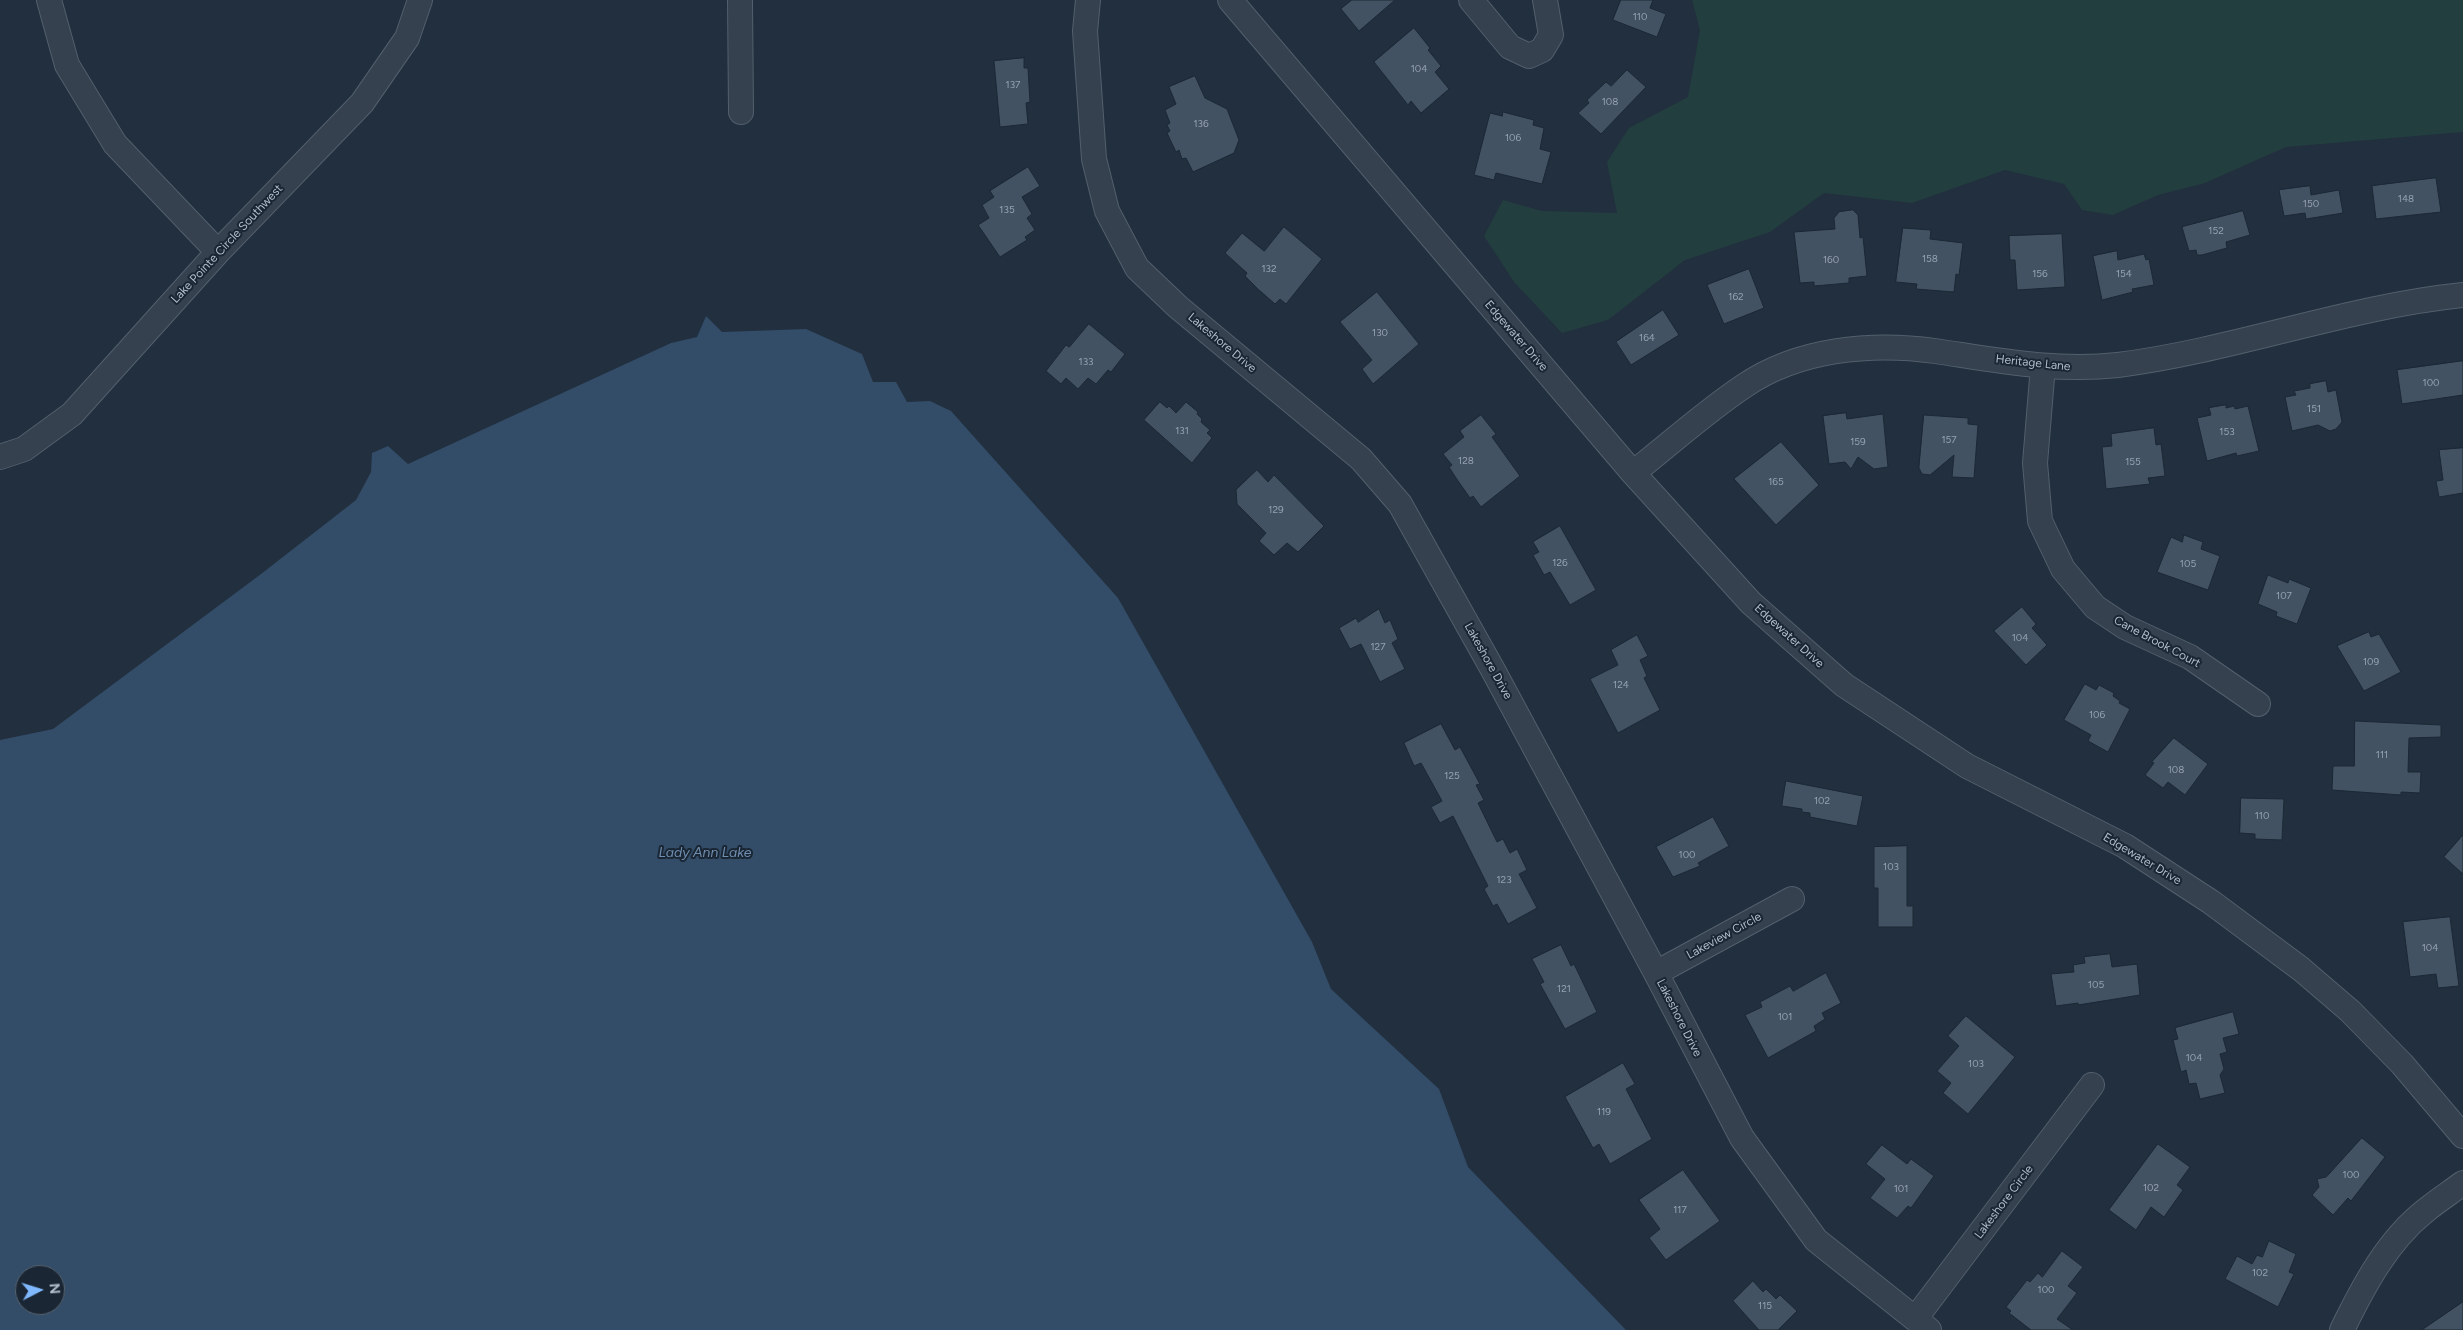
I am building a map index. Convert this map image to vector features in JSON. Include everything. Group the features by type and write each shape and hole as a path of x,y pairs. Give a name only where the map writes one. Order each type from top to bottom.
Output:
{"street":[{"path":"50,0 67,65 115,144 218,252"},
{"name":"Lake Pointe Circle Southwest","path":"0,457 24,449 72,414 218,252 362,103 407,38 420,0"},
{"path":"740,0 741,112"},
{"name":"Lakeshore Drive","path":"1088,0 1085,31 1094,159 1107,211 1121,241 1137,268 1178,307 1360,459 1400,504 1474,635 1656,973 1742,1138 1816,1240 1922,1324"},
{"name":"Edgewater Drive","path":"1230,0 1633,473 1751,603 1844,685 1967,766 2125,846 2211,902 2301,969 2350,1011 2402,1064 2463,1136"},
{"path":"1470,0 1510,47 1529,56 1542,50 1552,35 1545,0"},
{"name":"Heritage Lane","path":"1633,473 1744,385 1775,369 1811,356 1850,349 1892,348 1930,350 2043,366 2079,368 2108,366 2184,354 2376,307 2463,295"},
{"name":"Cane Brook Court","path":"2043,366 2035,463 2040,521 2063,569 2096,607 2103,612 2125,627 2190,657 2258,704"},
{"name":"Lakeview Circle","path":"1656,973 1792,899"},
{"name":"Lakeshore Circle","path":"1922,1324 2092,1085"},
{"path":"2342,1330 2364,1285 2389,1249 2424,1212 2463,1183"}],"green space":[{"path":"1692,0 2463,0 2463,132 2286,147 2205,183 2158,195 2113,215 2082,210 2064,184 2005,170 1912,203 1824,193 1770,232 1685,260 1608,320 1562,333 1514,282 1484,236 1503,200 1542,211 1617,213 1607,162 1629,128 1688,97 1700,30"}],"water":[{"name":"Lady Ann Lake","path":"706,316 722,332 806,329 862,354 873,382 896,382 907,402 930,401 951,411 1118,598 1312,942 1331,989 1439,1089 1468,1167 1626,1330 0,1330 0,740 53,729 261,574 356,500 371,472 372,453 388,446 408,464 671,343 697,337"}],"building":[{"path":"1352,0 1395,0 1359,31 1341,9"},
{"path":"1621,0 1653,0 1650,8 1666,14 1657,37 1613,20"},
{"path":"1414,28 1441,66 1435,72 1449,89 1421,113 1411,101 1408,105 1374,62"},
{"path":"1024,58 1024,68 1028,68 1030,102 1026,103 1028,124 1000,127 994,61"},
{"path":"1627,70 1646,87 1601,134 1578,113 1589,103 1587,100 1606,82 1611,86"},
{"path":"1195,76 1205,98 1227,109 1239,140 1234,153 1193,172 1186,158 1182,159 1179,150 1176,152 1167,133 1170,131 1167,125 1170,123 1165,110 1176,104 1169,87"},
{"path":"1503,112 1534,120 1533,125 1544,128 1540,149 1551,152 1542,184 1496,173 1494,180 1474,175 1490,113 1502,116"},
{"path":"1028,167 1040,186 1022,197 1032,214 1027,218 1035,230 1025,237 1027,240 1000,257 978,225 989,218 982,205 994,197 990,191"},
{"path":"2436,178 2441,212 2376,219 2372,186"},
{"path":"2310,186 2311,195 2339,190 2343,213 2306,219 2305,213 2284,216 2279,190"},
{"path":"1853,210 1858,215 1860,238 1863,237 1867,276 1849,278 1849,283 1814,286 1814,282 1800,283 1794,232 1835,229 1834,218 1839,212"},
{"path":"2243,211 2250,235 2226,242 2227,248 2202,255 2197,255 2196,250 2189,251 2182,227"},
{"path":"1284,227 1322,259 1286,304 1280,299 1275,304 1245,276 1247,273 1225,253 1242,233 1264,251"},
{"path":"1903,228 1931,230 1930,239 1963,243 1959,275 1956,274 1954,292 1916,289 1917,284 1896,282"},
{"path":"2062,234 2065,287 2017,290 2015,260 2010,260 2009,236"},
{"path":"2117,251 2118,260 2144,254 2146,260 2149,259 2154,285 2132,289 2133,292 2102,300 2093,256"},
{"path":"1749,269 1764,308 1724,324 1707,285"},
{"path":"1377,292 1419,344 1373,384 1362,369 1372,360 1340,322"},
{"path":"1663,310 1679,335 1631,365 1616,342"},
{"path":"1089,324 1125,354 1111,372 1108,370 1096,384 1088,378 1078,389 1066,378 1061,384 1046,371 1066,345 1069,347"},
{"path":"2463,361 2463,395 2402,404 2397,370"},
{"path":"2326,381 2328,392 2336,390 2342,422 2336,429 2330,431 2318,425 2292,431 2285,397 2296,395 2294,391 2310,388 2310,384"},
{"path":"1160,402 1167,408 1169,406 1176,413 1186,402 1198,412 1197,414 1202,419 1201,422 1210,430 1207,433 1212,438 1192,463 1144,420"},
{"path":"2226,405 2226,408 2234,406 2235,409 2248,406 2259,451 2237,456 2236,453 2207,461 2197,418 2211,415 2209,408"},
{"path":"1846,413 1847,419 1883,414 1888,467 1874,469 1858,457 1851,469 1845,462 1829,464 1823,416"},
{"path":"1481,415 1496,434 1492,437 1520,476 1481,507 1473,496 1470,498 1449,467 1452,465 1443,454 1464,437 1460,431"},
{"path":"1924,415 1968,418 1968,424 1978,425 1974,478 1952,477 1954,455 1930,475 1922,474 1919,468"},
{"path":"2154,428 2156,445 2161,444 2165,476 2148,478 2150,484 2106,489 2102,447 2112,446 2111,434"},
{"path":"1781,442 1819,485 1776,525 1734,479"},
{"path":"2463,448 2463,493 2439,497 2436,481 2443,480 2439,450"},
{"path":"1257,470 1268,482 1274,475 1324,526 1298,552 1287,543 1274,555 1259,541 1266,533 1237,504 1236,490"},
{"path":"1560,526 1596,590 1570,605 1550,572 1544,575 1533,555 1539,552 1533,542"},
{"path":"2184,535 2203,542 2201,549 2220,556 2208,590 2157,572 2171,537 2182,542"},
{"path":"2268,575 2288,583 2289,579 2311,588 2297,624 2276,616 2277,612 2258,604"},
{"path":"2022,607 2036,624 2032,628 2047,645 2026,665 1994,631"},
{"path":"1379,609 1385,623 1390,620 1398,639 1392,643 1405,669 1380,682 1361,644 1350,649 1339,628 1356,618 1358,622"},
{"path":"2369,632 2371,637 2379,634 2401,672 2364,691 2337,646"},
{"path":"1637,635 1648,656 1640,660 1647,676 1644,678 1660,710 1618,733 1590,679 1618,665 1611,650"},
{"path":"2085,684 2096,690 2099,685 2114,693 2113,696 2120,701 2119,703 2130,709 2108,752 2088,741 2091,735 2064,720"},
{"path":"2355,721 2441,725 2441,737 2409,738 2408,772 2421,772 2420,793 2401,792 2401,795 2332,790 2333,766 2354,766"},
{"path":"1441,724 1455,750 1460,747 1480,784 1476,785 1484,800 1478,803 1497,842 1503,839 1510,853 1517,849 1527,870 1519,874 1537,908 1508,924 1497,904 1493,906 1484,889 1488,886 1453,816 1440,823 1431,807 1442,801 1421,763 1414,766 1404,743"},
{"path":"2174,738 2208,764 2185,795 2168,782 2163,788 2145,775 2154,763 2152,762"},
{"path":"1786,781 1863,796 1857,826 1810,817 1810,813 1802,812 1802,809 1782,806"},
{"path":"2241,798 2284,799 2282,840 2255,839 2255,834 2240,833"},
{"path":"1713,817 1729,846 1698,863 1700,866 1673,877 1656,847"},
{"path":"2463,835 2463,874 2444,857"},
{"path":"1907,846 1907,906 1913,906 1913,927 1878,927 1878,888 1874,888 1874,847"},
{"path":"2450,917 2459,986 2438,988 2436,974 2410,977 2403,922"},
{"path":"1561,945 1571,966 1574,964 1597,1012 1565,1029 1540,984 1544,982 1532,959"},
{"path":"2110,954 2112,967 2137,964 2140,995 2078,1005 2078,1003 2056,1006 2051,974 2074,972 2073,965 2085,963 2084,957"},
{"path":"1826,973 1841,1003 1822,1013 1825,1019 1814,1026 1816,1031 1768,1058 1745,1015 1762,1007 1760,1002 1790,986 1793,991"},
{"path":"2233,1012 2239,1034 2223,1038 2227,1052 2220,1054 2224,1069 2220,1075 2225,1093 2200,1099 2196,1083 2189,1084 2186,1070 2181,1072 2173,1040 2178,1039 2175,1028"},
{"path":"1966,1016 2015,1057 1968,1114 1943,1093 1951,1083 1937,1071 1959,1046 1948,1036"},
{"path":"1623,1063 1635,1084 1626,1089 1652,1139 1610,1164 1599,1144 1593,1148 1565,1097"},
{"path":"2362,1138 2385,1157 2351,1201 2348,1198 2333,1215 2312,1195 2319,1187 2317,1179 2326,1177"},
{"path":"2158,1144 2190,1167 2177,1185 2183,1190 2164,1217 2151,1207 2136,1230 2109,1210"},
{"path":"1882,1145 1907,1164 1911,1159 1934,1176 1911,1208 1908,1206 1897,1218 1870,1198 1885,1179 1866,1164"},
{"path":"1683,1170 1720,1221 1666,1260 1649,1238 1660,1229 1639,1200"},
{"path":"2269,1241 2296,1254 2289,1272 2294,1274 2278,1307 2225,1279 2237,1256 2252,1264 2257,1255 2262,1257"},
{"path":"2062,1251 2083,1267 2068,1286 2077,1293 2057,1319 2073,1330 2031,1330 2009,1313 2011,1311 2006,1307 2027,1280 2030,1282 2038,1273 2042,1277"},
{"path":"1753,1281 1763,1292 1766,1289 1776,1299 1780,1295 1797,1311 1778,1330 1759,1330 1733,1301"},
{"path":"2463,1302 2463,1330 2422,1330"}]}
